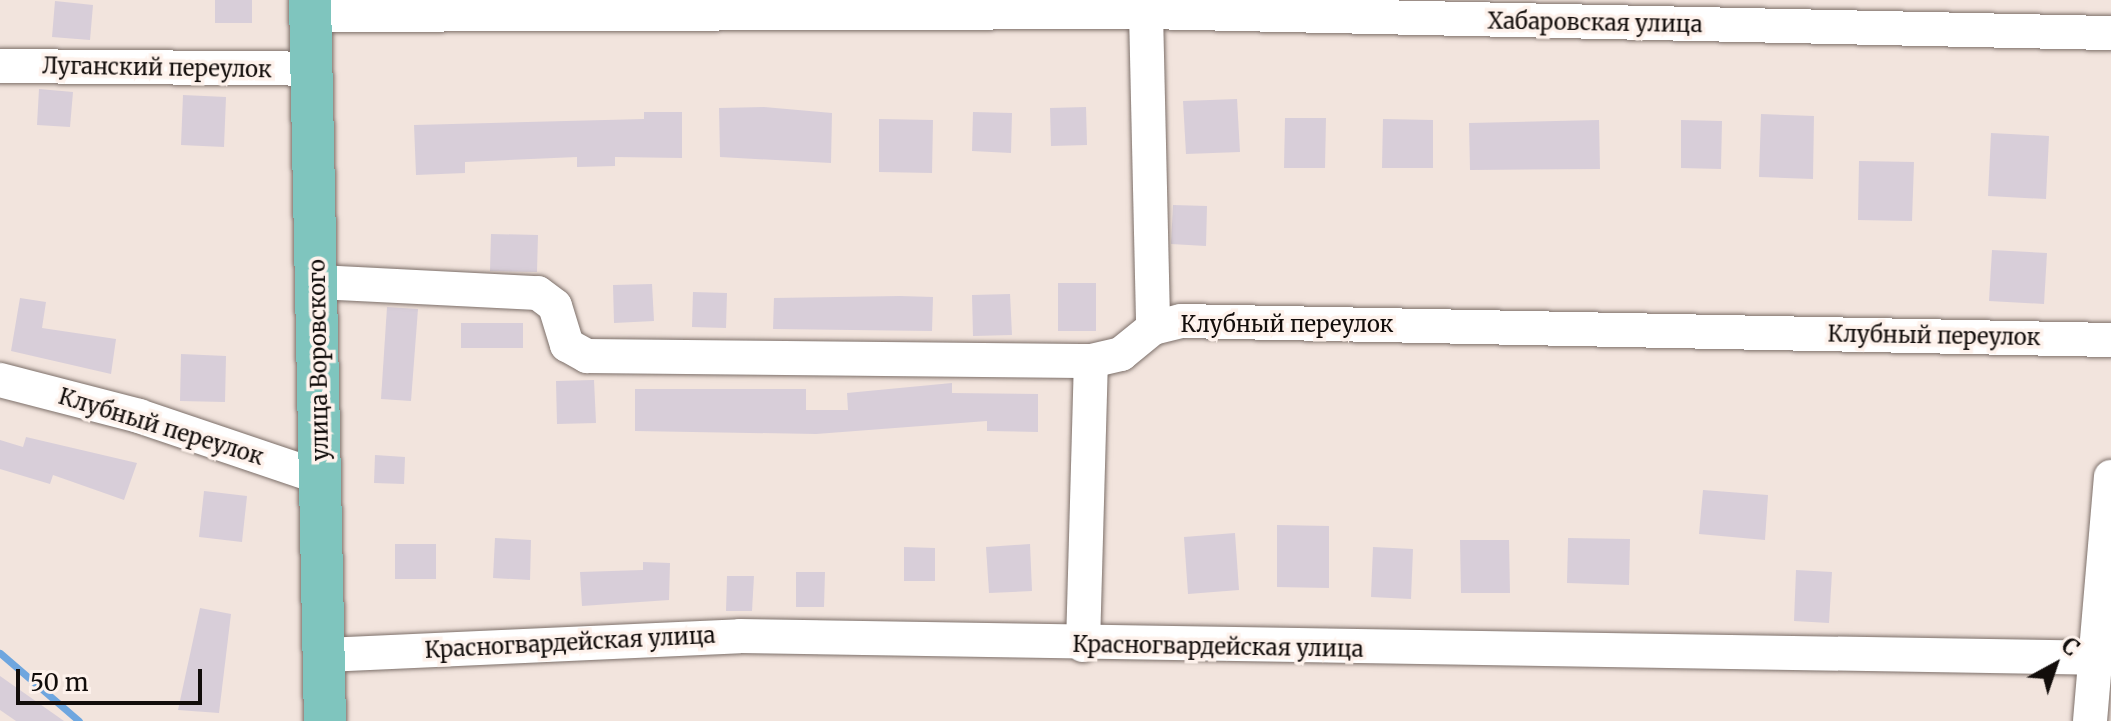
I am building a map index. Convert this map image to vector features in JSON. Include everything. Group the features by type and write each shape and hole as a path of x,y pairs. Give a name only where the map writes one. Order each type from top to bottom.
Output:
{"main road":[{"name":"улица Воровского","path":"310,7 314,69 325,721"}],"street":[{"name":"Хабаровская улица","path":"310,7 643,4 1146,12 1666,12 2111,33"},
{"path":"1146,12 1153,328"},
{"name":"Луганский переулок","path":"0,66 314,69"},
{"name":"Клубный переулок","path":"318,282 538,293 555,306 567,345 587,356 1091,361 1121,354 1153,328 1181,321 2111,340"},
{"path":"1083,645 1091,361"},
{"name":"Клубный переулок","path":"0,380 139,416 322,478"},
{"path":"2090,721 2102,658 2111,477"},
{"name":"Красногвардейская улица","path":"325,655 740,636 1083,645 2102,658"}],"building":[{"path":"215,0 252,0 252,23 215,23"},
{"path":"55,1 93,5 90,40 52,37"},
{"path":"39,89 73,92 70,127 37,125"},
{"path":"183,95 226,97 224,147 181,145"},
{"path":"1237,99 1240,152 1186,154 1183,101"},
{"path":"764,107 832,113 831,163 720,157 719,108"},
{"path":"1086,107 1087,145 1051,146 1050,108"},
{"path":"644,112 682,112 682,158 615,157 615,166 577,167 577,157 465,162 465,173 416,175 414,125 644,119"},
{"path":"973,112 1012,113 1011,153 972,151"},
{"path":"1761,114 1814,116 1813,179 1759,177"},
{"path":"1285,118 1326,118 1325,168 1284,168"},
{"path":"879,119 933,120 932,173 879,172"},
{"path":"1383,119 1433,120 1433,168 1382,168"},
{"path":"1599,120 1600,169 1470,170 1469,123"},
{"path":"1681,120 1722,121 1721,169 1681,168"},
{"path":"1991,133 2049,136 2046,199 1988,196"},
{"path":"1859,161 1914,162 1912,221 1858,220"},
{"path":"1173,205 1207,206 1206,246 1171,244"},
{"path":"491,234 538,235 537,272 490,271"},
{"path":"1992,250 2047,253 2044,304 1989,301"},
{"path":"1058,283 1096,283 1096,331 1058,331"},
{"path":"652,284 654,321 614,323 613,285"},
{"path":"693,292 727,293 726,328 692,327"},
{"path":"1010,294 1012,335 973,336 972,295"},
{"path":"933,297 932,331 773,329 774,298"},
{"path":"20,298 46,302 42,328 116,339 111,374 11,351"},
{"path":"387,307 418,309 411,401 381,399"},
{"path":"461,323 523,323 523,348 461,348"},
{"path":"181,354 226,356 225,402 180,401"},
{"path":"594,380 596,423 557,424 556,381"},
{"path":"952,383 952,393 1038,394 1038,432 987,431 987,421 816,434 635,431 635,389 806,389 806,410 848,410 847,393"},
{"path":"26,437 137,463 124,500 53,475 50,484 0,469 0,440 23,447"},
{"path":"375,455 405,457 404,484 374,483"},
{"path":"1703,490 1768,495 1765,540 1699,534"},
{"path":"204,491 247,496 242,542 199,537"},
{"path":"1277,525 1329,526 1329,588 1277,587"},
{"path":"1235,533 1239,590 1188,594 1184,537"},
{"path":"495,538 531,540 530,580 493,578"},
{"path":"1568,538 1630,539 1629,585 1567,583"},
{"path":"1460,540 1509,540 1510,593 1461,593"},
{"path":"395,544 436,544 436,579 395,579"},
{"path":"1030,544 1032,591 989,593 986,547"},
{"path":"904,547 935,548 935,581 904,581"},
{"path":"1373,547 1413,549 1411,599 1371,597"},
{"path":"643,562 670,563 669,600 582,606 580,572 643,570"},
{"path":"1796,570 1832,572 1829,623 1794,621"},
{"path":"796,572 825,572 824,607 796,607"},
{"path":"727,576 754,576 752,611 726,611"},
{"path":"200,608 231,614 219,713 178,710"},
{"path":"0,676 64,721 16,721 0,710"}],"waterway":[{"path":"0,653 79,721"}]}
